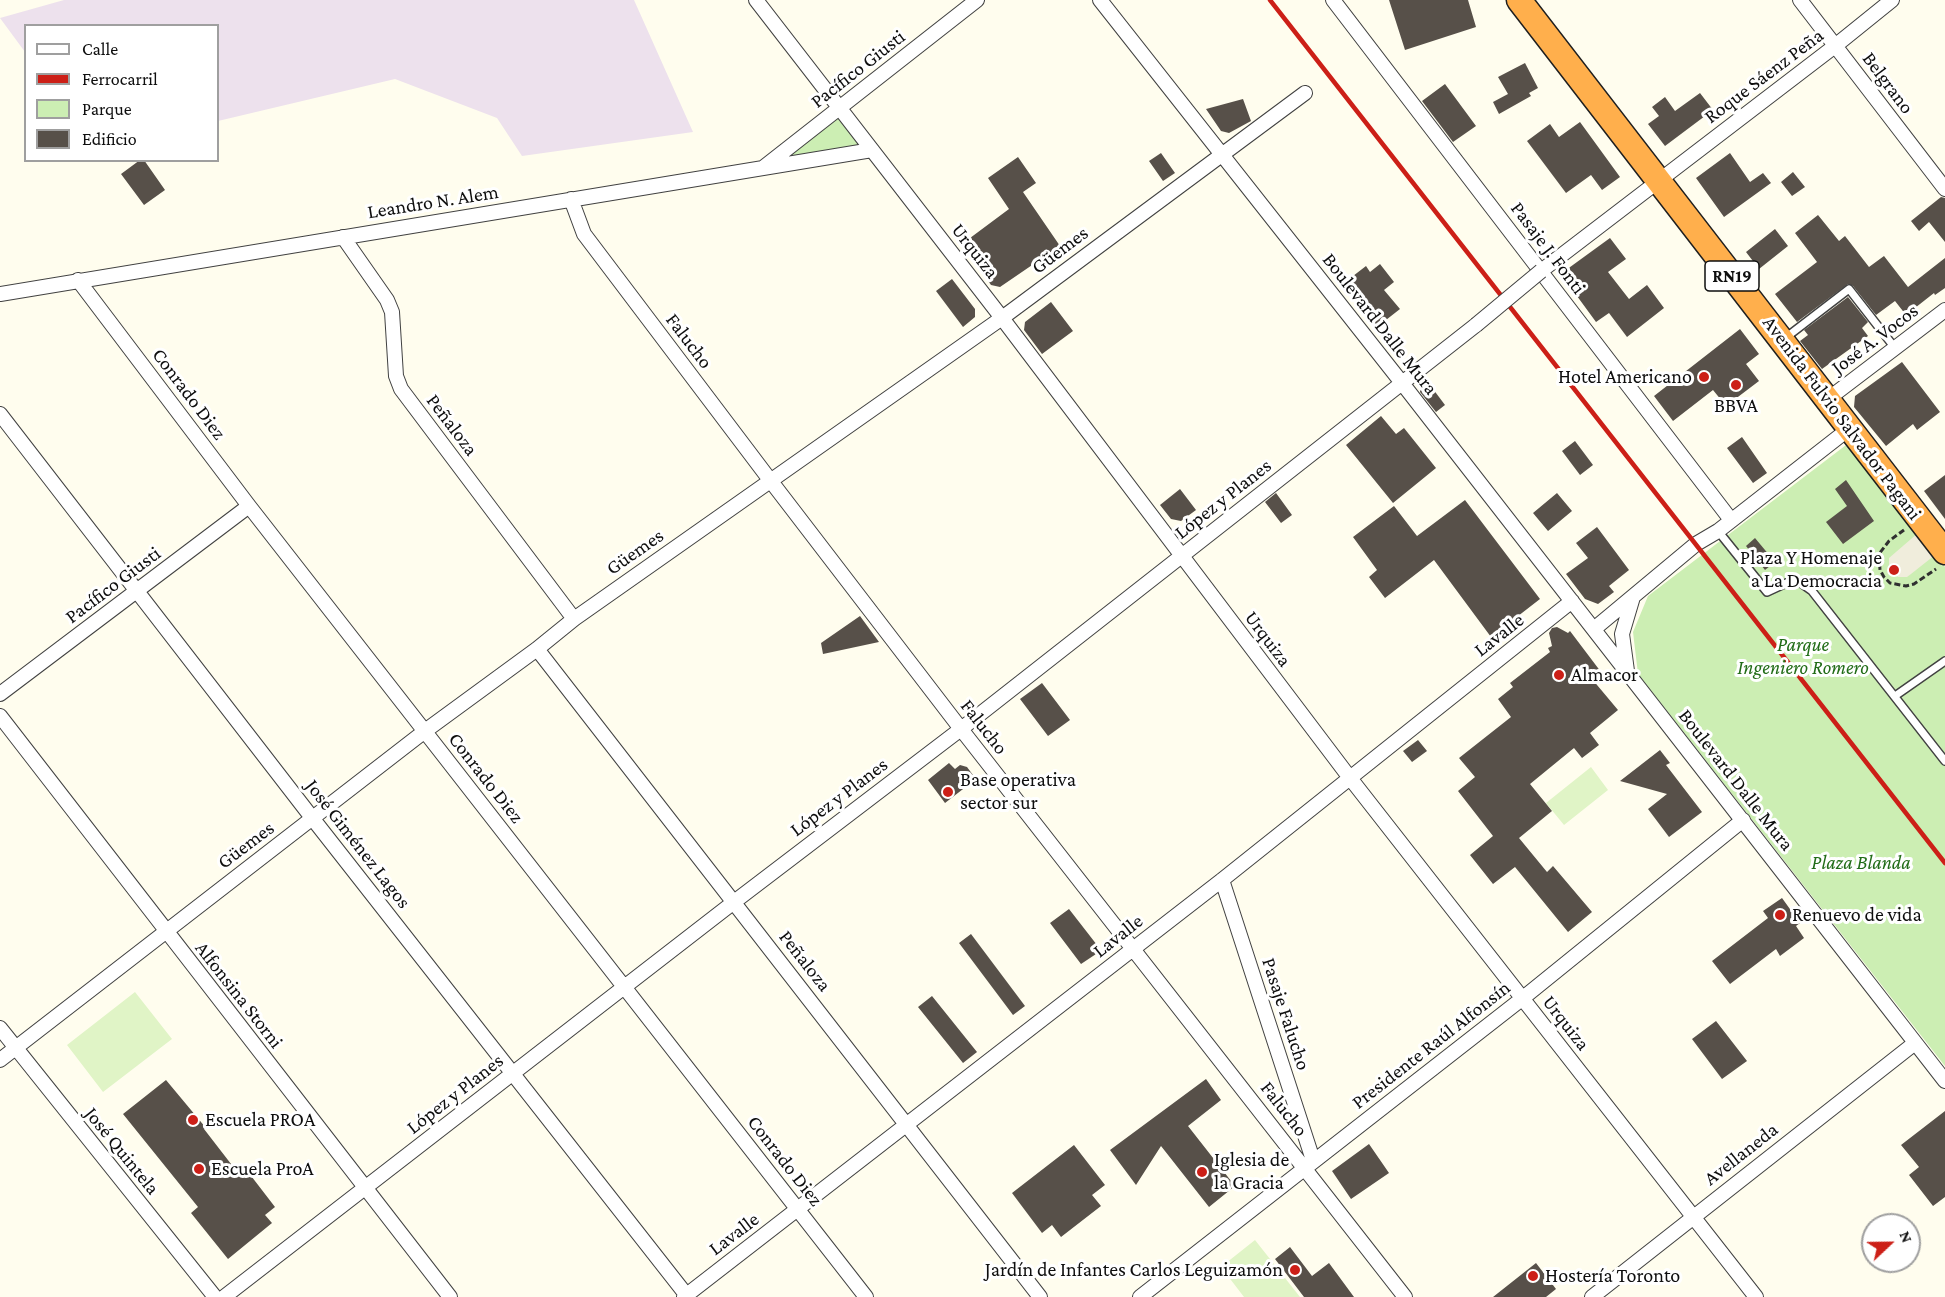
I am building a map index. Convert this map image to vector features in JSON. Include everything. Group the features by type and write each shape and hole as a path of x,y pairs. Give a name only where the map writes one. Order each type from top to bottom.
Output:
{"highway":[{"name":"Avenida Fulvio Salvador Pagani","path":"1519,0 1919,519 1941,560"}],"street":[{"name":"Urquiza","path":"756,0 1002,318 1350,778 1756,1297"},
{"name":"Pacífico Giusti","path":"763,168 977,0"},
{"name":"Boulevard Dalle Mura","path":"1100,0 1402,383 1945,1081"},
{"name":"Pasaje J. Fonti","path":"1333,0 1731,519"},
{"name":"Belgrano","path":"1800,0 1945,189"},
{"name":"Roque Sáenz Peña","path":"1659,180 1892,0"},
{"name":"Güemes","path":"0,1060 425,731 574,619 1002,318 1305,93"},
{"name":"Leandro N. Alem","path":"0,294 872,150"},
{"path":"1541,271 1659,180"},
{"name":"Falucho","path":"571,199 584,234 770,480 1133,949 1309,1164 1405,1297"},
{"name":"Peñaloza","path":"343,237 387,300 392,312 396,376 401,389 574,619"},
{"name":"López y Planes","path":"224,1297 961,729 1476,325 1541,271"},
{"name":"Conrado Diez","path":"78,280 249,506 867,1297"},
{"name":"José A. Vocos","path":"1828,399 1945,310"},
{"name":"José Giménez Lagos","path":"0,414 686,1296"},
{"path":"1594,629 1696,544 1718,531 1850,428"},
{"name":"Pacífico Giusti","path":"0,694 249,506"},
{"name":"Boulevard Dalle Mura","path":"1628,673 1622,634 1633,597"},
{"name":"Lavalle","path":"686,1296 1221,880 1572,601"},
{"name":"Peñaloza","path":"537,649 1040,1297"},
{"name":"Alfonsina Storni","path":"0,717 450,1297"},
{"name":"Presidente Raúl Alfonsín","path":"1140,1297 1523,998 1743,820"},
{"name":"Pasaje Falucho","path":"1221,880 1309,1164"},
{"name":"José Quintela","path":"0,1029 215,1297"},
{"name":"Avellaneda","path":"1592,1297 1915,1043"}],"lane":[{"path":"1782,340 1849,289 1895,348"},
{"path":"1718,531 1767,592 1794,579 1812,591 1945,761"},
{"path":"1895,696 1945,661"}],"path":[{"path":"1919,519 1883,546 1878,562 1880,570 1890,583 1906,586 1914,584 1941,560"}],"shaded area":[{"path":"64,0 634,0 693,132 522,156 497,118 395,79 219,121 219,24 24,24 24,51 0,18"},
{"path":"1918,533 1935,555 1907,577 1898,577 1889,567 1889,558"}],"green space":[{"path":"840,108 872,150 763,168"},
{"name":"Parque Ingeniero Romero","path":"1850,442 1945,567 1945,1066 1638,674 1633,632 1648,596"},
{"path":"1591,767 1608,790 1564,825 1546,803"},
{"path":"135,992 172,1039 103,1092 67,1045"},
{"path":"1255,1240 1300,1297 1244,1297 1221,1267"}],"building":[{"path":"1389,0 1468,0 1476,27 1405,50"},
{"path":"1525,63 1538,88 1529,93 1531,96 1499,114 1493,102 1508,94 1498,77"},
{"path":"1445,84 1476,126 1453,142 1422,101"},
{"path":"1700,93 1713,110 1665,146 1648,124 1659,116 1652,107 1665,97 1675,111"},
{"path":"1243,99 1251,121 1229,133 1221,131 1206,109"},
{"path":"1580,122 1620,177 1602,190 1591,175 1566,193 1527,141 1550,124 1559,137"},
{"path":"1161,153 1175,173 1163,181 1149,161"},
{"path":"1730,153 1750,182 1763,173 1771,183 1724,217 1696,178"},
{"path":"1018,157 1036,183 1023,192 1060,246 1000,287 991,285 962,244 1009,209 988,178"},
{"path":"137,162 145,162 165,190 144,205 121,174"},
{"path":"1793,172 1805,187 1792,196 1781,182"},
{"path":"1941,197 1945,198 1945,242 1929,222 1919,231 1911,221"},
{"path":"1818,215 1839,241 1845,236 1869,267 1884,256 1908,287 1945,258 1945,288 1935,295 1934,293 1906,315 1895,301 1876,315 1853,286 1848,284 1797,322 1775,294 1817,262 1795,233"},
{"path":"1775,229 1788,246 1759,269 1746,252"},
{"path":"1610,238 1626,259 1608,272 1629,299 1647,285 1664,308 1627,337 1609,313 1596,322 1566,281 1566,270"},
{"path":"1380,264 1394,282 1384,290 1400,309 1377,327 1344,283 1366,266 1370,272"},
{"path":"952,279 975,309 975,317 963,327 936,291"},
{"path":"1848,297 1868,322 1862,328 1868,336 1822,369 1800,341 1808,335 1804,330"},
{"path":"1051,302 1073,331 1042,354 1024,330 1025,322"},
{"name":"Hotel Americano","path":"1740,329 1759,354 1746,364 1759,381 1726,406 1713,390 1673,421 1654,396"},
{"path":"1902,362 1940,412 1917,430 1913,424 1886,446 1854,407 1855,396"},
{"path":"1424,377 1445,405 1436,412 1420,392 1421,380"},
{"path":"1381,416 1396,434 1404,428 1436,468 1393,503 1346,445"},
{"path":"1742,437 1767,473 1753,483 1727,448"},
{"path":"1575,441 1593,465 1580,475 1562,451"},
{"path":"1945,475 1945,519 1924,491"},
{"path":"1846,480 1874,521 1843,544 1826,522 1847,506 1835,489"},
{"path":"1180,489 1196,510 1181,521 1171,519 1160,505"},
{"path":"1276,493 1292,515 1281,523 1265,502"},
{"path":"1557,493 1572,511 1548,531 1533,513"},
{"path":"1465,500 1540,599 1491,637 1434,560 1385,598 1369,577 1377,570 1353,537 1394,506 1417,536"},
{"path":"1597,527 1629,570 1609,586 1614,592 1598,604 1585,599 1566,574 1588,558 1576,543"},
{"path":"1755,538 1775,562 1765,570 1746,546"},
{"path":"860,616 879,642 823,654 821,643"},
{"path":"1557,627 1568,633 1570,631 1601,672 1592,679 1618,710 1590,733 1599,745 1582,758 1574,748 1530,784 1552,811 1519,838 1547,872 1553,866 1592,912 1568,932 1515,867 1493,884 1470,855 1493,836 1458,791 1475,777 1459,758 1511,717 1498,699 1513,687 1510,683 1550,652 1548,648 1552,646 1549,633 1552,628"},
{"path":"1042,683 1070,720 1048,736 1020,699"},
{"path":"1418,740 1427,751 1412,762 1403,751"},
{"path":"1660,750 1670,763 1666,765 1702,812 1669,837 1648,809 1667,794 1620,781"},
{"name":"Base operativa sector sur","path":"949,763 955,769 960,765 967,767 976,779 945,803 928,780"},
{"path":"1782,898 1800,923 1796,926 1804,938 1780,956 1776,949 1730,984 1712,961 1768,918 1763,911"},
{"path":"1069,909 1097,945 1096,954 1081,964 1050,923"},
{"path":"971,934 1025,1006 1013,1015 959,943"},
{"path":"932,996 977,1052 963,1063 918,1007"},
{"path":"1716,1021 1747,1061 1722,1079 1692,1039"},
{"path":"1206,1079 1221,1100 1188,1126 1235,1186 1209,1207 1161,1146 1136,1185 1110,1150"},
{"name":"Escuela ProA","path":"166,1080 206,1128 204,1129 238,1173 245,1168 275,1207 265,1215 272,1223 228,1259 191,1213 198,1207 123,1114"},
{"path":"1945,1111 1945,1197 1933,1206 1909,1175 1919,1167 1901,1145"},
{"path":"1369,1144 1389,1173 1351,1199 1332,1171"},
{"path":"1074,1145 1105,1185 1092,1195 1101,1206 1061,1237 1052,1225 1042,1233 1012,1193"},
{"name":"Jardín de Infantes Carlos Leguizamón","path":"1290,1247 1312,1276 1329,1263 1354,1297 1304,1297 1275,1259"},
{"name":"Hostería Toronto","path":"1536,1263 1556,1289 1546,1297 1493,1297"}],"railway":[{"path":"1270,0 1945,863"}],"place":[{"name":"Hotel Americano","path":"1704,377"},
{"name":"BBVA","path":"1736,385"},
{"name":"Plaza Y Homenaje a La Democracia","path":"1894,570"},
{"name":"Almacor","path":"1559,675"},
{"name":"Base operativa sector sur","path":"948,792"},
{"name":"Renuevo de vida","path":"1780,915"},
{"name":"Escuela PROA","path":"193,1120"},
{"name":"Escuela ProA","path":"199,1169"},
{"name":"Iglesia de la Gracia","path":"1202,1172"},
{"name":"Jardín de Infantes Carlos Leguizamón","path":"1295,1270"},
{"name":"Hostería Toronto","path":"1533,1276"}],"park label":[{"name":"Plaza Blanda","path":"1861,863"}]}
